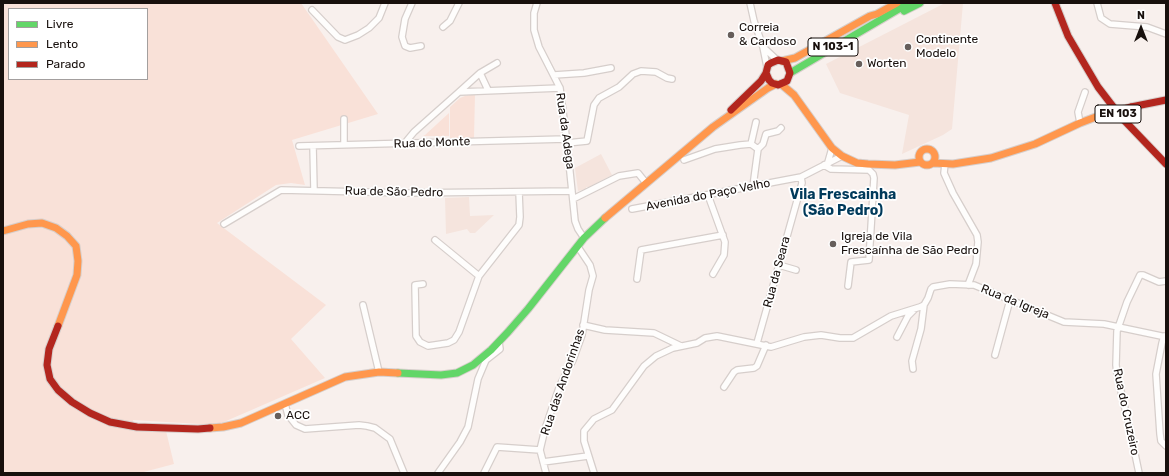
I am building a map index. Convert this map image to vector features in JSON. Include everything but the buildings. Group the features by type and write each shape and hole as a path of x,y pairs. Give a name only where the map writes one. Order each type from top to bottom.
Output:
{"main road":[{"path":"870,16 889,3"},
{"path":"870,16 877,14 897,3"},
{"path":"876,23 880,19 909,3"},
{"path":"876,23 920,3"},
{"path":"1049,3 1063,32 1068,36"},
{"name":"EN 103","path":"1059,4 1068,36 1098,87 1121,117 1166,164"},
{"name":"EN 103","path":"1059,4 1082,55 1101,85 1124,115 1166,159"},
{"name":"N 103-1","path":"779,60 795,58 870,16"},
{"name":"N 103-1","path":"790,76 803,65 876,23"},
{"path":"3,231 28,224 42,223 56,228 67,236 76,246 78,261 76,275 49,349 47,365 50,379 58,390 90,414 110,422 137,427 198,429 224,427 242,423 345,377 379,372 441,375 457,373 473,364 499,342 528,309 584,238 606,217 713,127 761,80 771,62 779,60 788,66 794,96"},
{"path":"766,70 769,80 778,84 794,96 832,148 842,156 857,163 868,164 906,164 920,162 926,165 934,159"},
{"path":"713,127 768,88 778,84 790,76"},
{"path":"934,159 945,164 964,163 991,158 1035,144 1101,115 1166,100"},
{"path":"906,164 922,150 927,148 932,150 934,159"},
{"path":"919,154 920,162"}],"street":[{"path":"312,10 338,37 345,40 358,35 369,28 379,18 385,3"},
{"path":"412,3 405,19 402,37 405,46 410,48 421,46"},
{"path":"443,27 450,21 459,3"},
{"name":"Rua da Adega","path":"537,3 534,13 534,30 539,47 560,88 575,221 584,238"},
{"path":"750,3 754,21 763,46 766,70"},
{"path":"1097,3 1101,18 1110,24 1147,27 1166,34"},
{"path":"763,46 779,60"},
{"path":"404,144 414,132 480,73 497,63"},
{"path":"554,75 584,73 611,68"},
{"name":"Rua do Monte","path":"298,146 586,141 594,104 599,98 619,87 633,74 640,71 656,72 672,79"},
{"path":"480,73 488,90"},
{"path":"459,92 560,88"},
{"path":"1080,123 1078,112 1085,92"},
{"path":"344,119 344,145"},
{"path":"751,144 756,122"},
{"path":"753,186 758,149 763,144 766,134 778,131 781,128"},
{"path":"684,160 715,149 751,144 758,149"},
{"path":"313,146 314,190"},
{"path":"832,148 826,164 831,169 869,170 873,174 874,178 870,260 851,262 848,286"},
{"name":"Avenida do Paço Velho","path":"632,209 801,177 842,156"},
{"name":"Rua da Igreja","path":"945,164 944,173 953,193 977,235 978,242 976,264 968,285 989,290 1006,299 1064,322 1104,324 1165,337"},
{"path":"573,199 619,176 638,173 646,183"},
{"name":"Rua da Seara","path":"757,343 802,183 801,177"},
{"name":"Rua de São Pedro","path":"224,224 281,190 408,193 572,191"},
{"path":"423,284 415,285 416,336 420,342 428,346 448,343 454,340 459,332 479,276 519,225 519,192"},
{"path":"708,195 723,235 724,242 724,254 713,274"},
{"path":"637,279 641,250 723,235"},
{"path":"434,240 479,276"},
{"name":"Rua das Andorinhas","path":"546,473 540,450 545,429 560,385 573,360 582,335 589,290 593,276 590,265 578,247"},
{"path":"779,265 796,270"},
{"name":"Rua do Cruzeiro","path":"1139,473 1116,374 1117,331 1127,302 1140,275 1159,282 1166,281"},
{"path":"913,369 912,361 924,305 931,289 933,287 950,284 968,285"},
{"path":"995,354 1010,300"},
{"path":"594,473 584,441 584,431 594,419 612,410 644,366 656,356 673,348 697,343 705,338 717,336 771,347 804,337 821,334 840,338 853,338 891,316 924,305"},
{"path":"363,306 379,372"},
{"path":"897,337 908,316 915,309"},
{"path":"583,325 605,330 654,333 682,346"},
{"path":"1165,337 1162,343 1156,374 1160,434 1161,441 1166,446"},
{"path":"438,473 460,442 468,427 478,379 486,360 500,349 499,342"},
{"path":"724,386 734,372 757,366 766,345"},
{"path":"285,404 288,415 296,425 305,429 335,428 359,425 375,428 390,439 404,473"},
{"path":"484,473 497,447 540,450"},
{"path":"543,462 588,456"}],"shaded area":[{"path":"3,3 301,3 378,114 292,140 305,185 291,183 276,185 217,223 326,305 291,339 325,378 217,425 133,420 132,429 166,431 174,464 140,473 3,473"},
{"name":"Continente Modelo","path":"945,3 963,3 952,129 943,135 902,154 909,115 840,93 826,64"},
{"path":"475,94 474,138 450,139 450,107 460,98"},
{"path":"449,113 449,136 423,136 425,135"},
{"path":"601,154 612,175 589,187 586,187 586,189 578,191 575,168"},
{"path":"469,197 470,216 494,215 475,233 470,233 467,229 446,234 445,198"}],"traffic: fast":[{"path":"790,73 909,3"},
{"path":"904,11 920,3"},
{"path":"398,373 441,375 457,373 473,365 491,350 508,332 584,238 605,218"}],"traffic: slow":[{"path":"782,61 795,58 870,16 877,14 897,3"},
{"path":"605,218 713,127 768,88 776,84"},
{"path":"781,84 794,95 832,148 842,156 857,163 868,164 895,165 920,162"},
{"path":"933,163 953,164 991,158 1035,144 1101,115"},
{"path":"924,149 930,149 935,154 935,157 933,163 930,165 924,165 919,160 919,154 924,149"},
{"path":"3,231 28,224 42,223 56,228 67,236 76,246 78,261 77,275 58,326"},
{"path":"210,428 241,423 345,377 379,372 398,373"}],"traffic: jam":[{"path":"1055,3 1068,36 1098,87 1121,117 1166,164"},
{"path":"731,110 761,81 766,73 768,65 771,63 778,60 786,62 790,73 787,81 778,85 772,83 766,73"},
{"path":"1131,107 1166,100"},
{"path":"1101,115 1131,107"},
{"path":"58,326 49,349 47,365 50,379 58,390 72,402 90,413 110,422 137,427 210,428"}],"place":[{"name":"Correia & Cardoso","path":"731,35"},
{"name":"Continente Modelo","path":"908,47"},
{"name":"Worten","path":"859,64"},
{"name":"Igreja de Vila Frescaínha de São Pedro","path":"833,244"},
{"name":"ACC","path":"278,416"}],"district":[{"name":"Vila Frescainha (São Pedro)","path":"843,204"}]}
